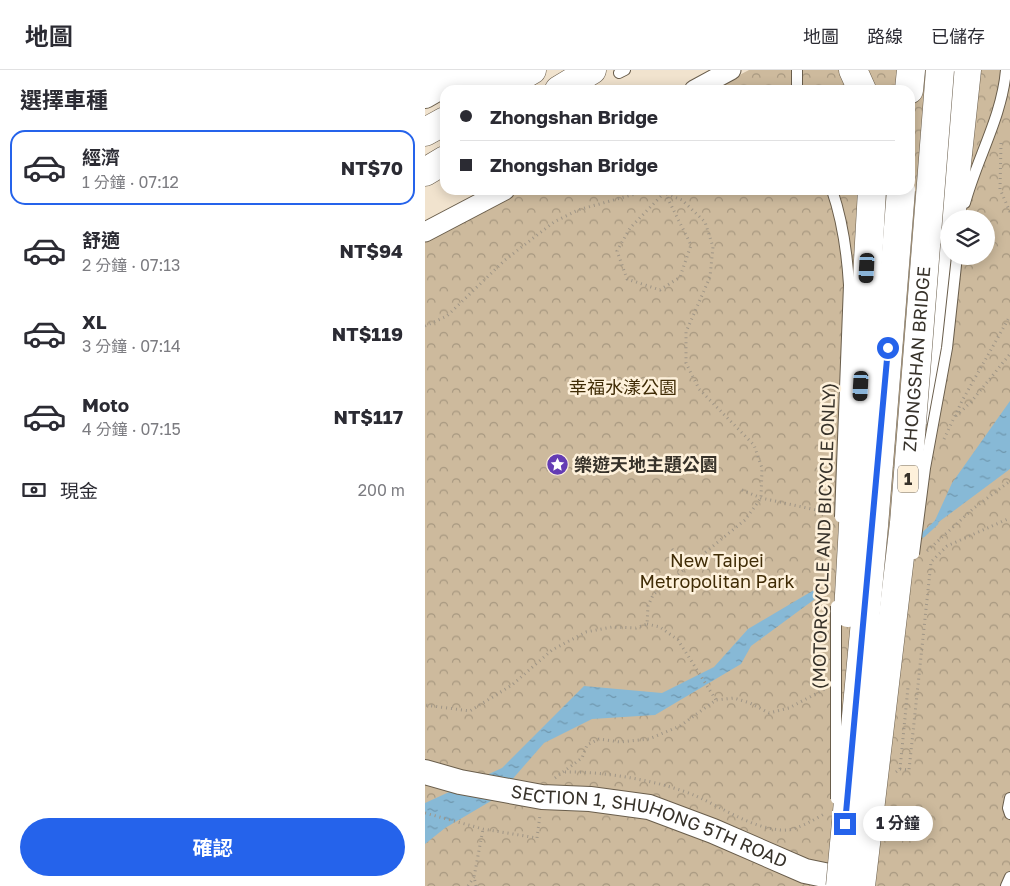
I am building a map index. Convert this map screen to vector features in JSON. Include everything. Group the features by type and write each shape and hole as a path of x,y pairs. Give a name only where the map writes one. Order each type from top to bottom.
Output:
{"highway":[{"path":"425,80 443,70"},
{"path":"478,85 503,70"},
{"path":"506,85 532,70"},
{"path":"526,85 551,70"},
{"path":"567,85 592,70"},
{"path":"853,70 861,85"},
{"path":"910,85 911,70"},
{"name":"ZHONGSHAN BRIDGE","path":"862,886 904,523 940,70"},
{"path":"952,210 967,70"},
{"path":"425,114 440,106"},
{"path":"425,132 440,124"},
{"path":"425,143 440,135"},
{"path":"425,172 440,163"},
{"path":"838,818 872,195"},
{"name":"ZHONGSHAN BRIDGE","path":"839,886 838,818 874,526 901,195"},
{"path":"904,523 938,324 945,265"}],"street":[{"path":"444,85 470,70"},
{"path":"703,85 731,70"},
{"path":"425,96 440,87"},
{"path":"425,232 495,195"},
{"name":"SECTION 1, SHUHONG 5TH ROAD","path":"425,772 460,782 513,792 649,807 713,831 805,871 873,886"}],"lane":[{"path":"797,70 797,85"},
{"path":"963,210 972,174 997,118 1006,70"},
{"name":"(MOTORCYCLE AND BICYCLE ONLY)","path":"834,195 841,216 847,250 849,285 839,531"},
{"path":"917,560 928,451 947,348 956,265"},
{"name":"(MOTORCYCLE AND BICYCLE ONLY)","path":"837,598 834,727 839,886"},
{"path":"862,886 878,826 883,792"},
{"path":"1010,798 1010,814"},
{"path":"1006,886 1010,877"}],"path":[{"path":"1001,142 1000,189 1010,212"},
{"path":"425,326 447,316 505,260 554,222 578,210 628,195"},
{"path":"662,195 630,228 617,251 627,279 660,290 680,277 691,245 668,195"},
{"path":"647,624 648,606 653,595 745,520 761,498 762,468 754,445 699,389 686,363 686,332 710,277 713,247 705,222 682,200 673,195"},
{"path":"942,444 954,417 1010,316"},
{"path":"954,417 971,402 1010,354"},
{"path":"917,560 973,508 1010,481"},
{"path":"742,490 761,498 833,514"},
{"path":"900,769 909,770 931,562 947,546 1010,518"},
{"path":"672,549 689,566"},
{"path":"425,704 470,711 512,685 551,650 586,632 612,626 635,628 647,624 660,627 679,640 716,700"},
{"path":"893,775 900,769 909,681"},
{"path":"827,688 789,708 769,713 750,703 734,698 716,700 680,726 649,739 620,742 599,739 587,745 582,758 565,772 603,774 674,788 762,827 782,831 838,818"},
{"path":"425,813 483,829 537,838 541,809"},
{"path":"476,886 474,877 483,829"},
{"path":"467,886 474,877"}],"green space":[{"name":"幸福水漾公園","path":"749,70 1010,70 1010,886 425,886 425,234 503,195 915,195 915,85 720,85"}],"water":[{"path":"1010,401 1010,469 932,527 952,483"},
{"path":"819,587 819,596 751,646 741,664 655,715 592,719 544,743 496,798 445,828 425,844 425,803 502,768 584,686 662,693 714,667 748,629"}],"waterway":[{"path":"923,535 936,523"}],"place":[{"name":"樂遊天地主題公園","path":"558,465"}],"route":[{"path":"845,824 874,526 888,348"}],"park label":[{"name":"New Taipei Metropolitan Park","path":"717,571"}]}
